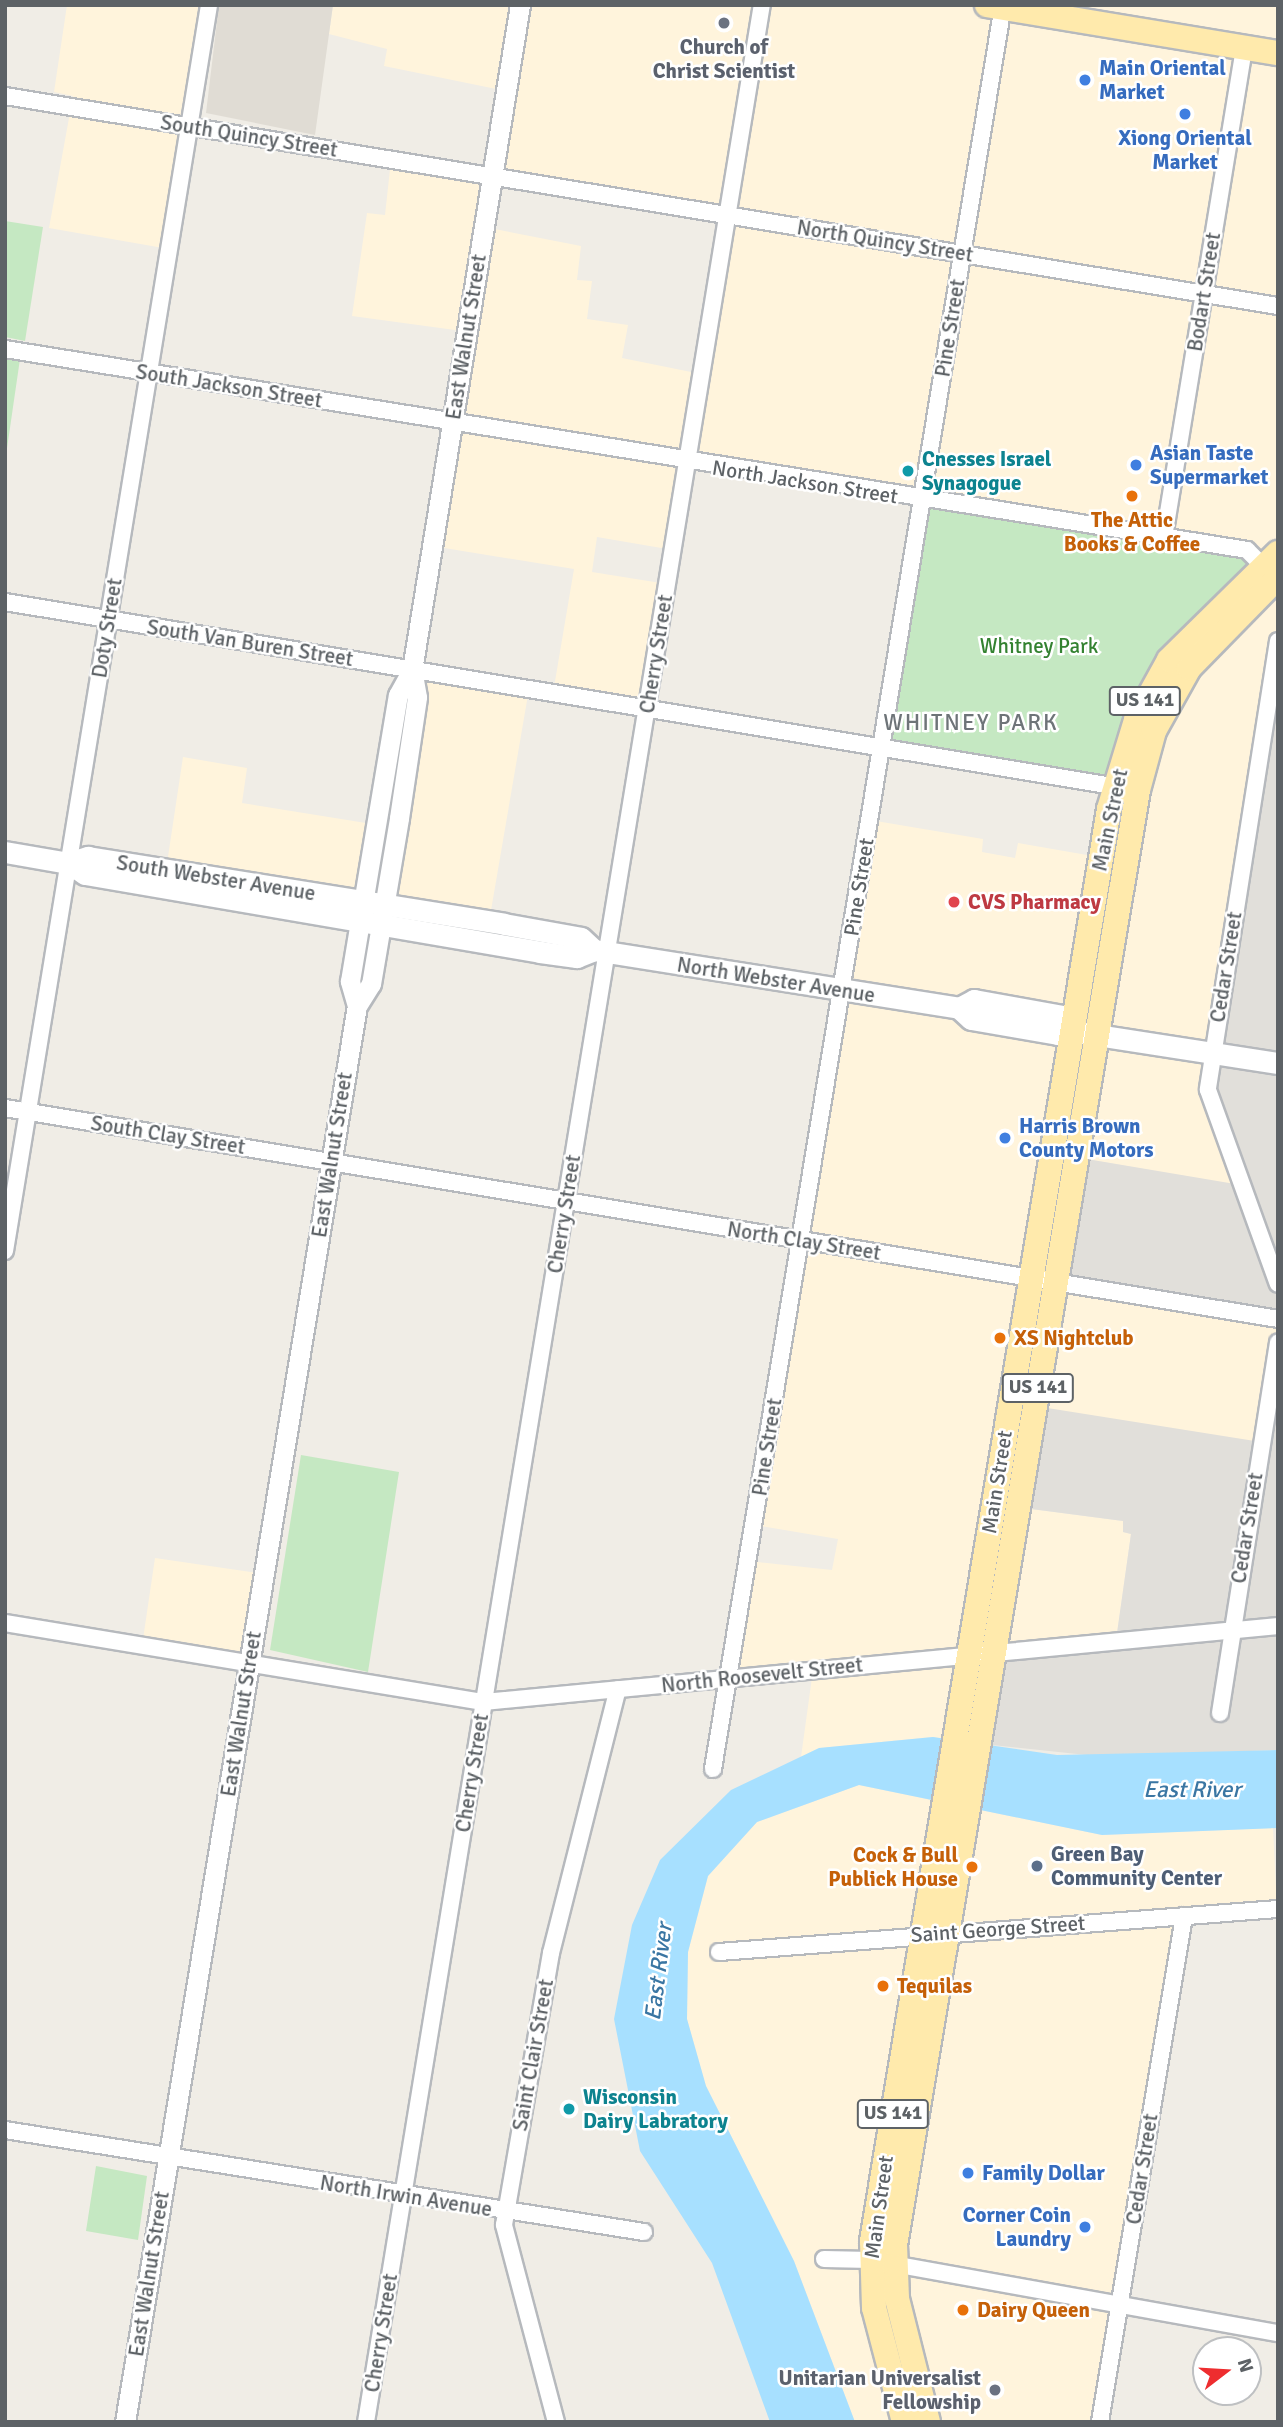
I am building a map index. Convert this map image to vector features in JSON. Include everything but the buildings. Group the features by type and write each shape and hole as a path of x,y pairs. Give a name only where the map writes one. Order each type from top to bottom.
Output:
{"main road":[{"path":"998,6 1278,53"},
{"name":"Main Street","path":"904,2422 874,2308 870,2260 935,1933 967,1740 994,1651 1044,1281 1136,720 1169,660 1274,573"},
{"name":"South Webster Avenue","path":"5,852 69,863 85,874 370,925"},
{"name":"South Webster Avenue","path":"69,863 88,857 374,903"},
{"name":"North Webster Avenue","path":"374,903 581,938 600,951"},
{"name":"North Webster Avenue","path":"370,925 577,957 600,951 959,1008 974,1000 1062,1016 1083,1032 1278,1063"},
{"name":"Main Street","path":"967,1740 969,1653 1044,1281"},
{"name":"Main Street","path":"928,2422 900,2319 895,2264 935,1933"}],"street":[{"name":"Doty Street","path":"5,1251 209,5"},
{"name":"East Walnut Street","path":"125,2422 357,1006 371,985 370,925 417,697 412,670 520,5"},
{"name":"Cherry Street","path":"366,2422 566,1201 600,951 647,709 762,5"},
{"name":"Pine Street","path":"713,1769 962,254 998,6"},
{"name":"Bodart Street","path":"1164,537 1244,48"},
{"name":"South Quincy Street","path":"5,96 492,176"},
{"name":"North Quincy Street","path":"492,176 1278,306"},
{"name":"South Jackson Street","path":"5,349 452,423"},
{"name":"North Jackson Street","path":"452,423 922,501 1247,550 1274,573"},
{"name":"South Van Buren Street","path":"5,602 1126,788"},
{"name":"Cedar Street","path":"1278,641 1208,1090 1278,1284"},
{"name":"South Clay Street","path":"5,1108 331,1162"},
{"name":"North Clay Street","path":"331,1162 1278,1319"},
{"name":"Cedar Street","path":"1220,1713 1231,1629 1278,1343"},
{"name":"North Roosevelt Street","path":"5,1623 484,1702 969,1653 1278,1626"},
{"name":"Saint Clair Street","path":"556,2422 505,2229 506,2212 551,1953 618,1689"},
{"name":"Saint George Street","path":"719,1952 935,1933 1278,1909"},
{"name":"Cedar Street","path":"1100,2422 1184,1916"},
{"name":"North Irwin Avenue","path":"5,2130 403,2196 643,2232"},
{"path":"824,2259 870,2260 895,2264 1119,2307 1278,2333"}],"shaded area":[{"path":"67,5 209,5 169,249 49,228 73,96 54,92"},
{"path":"219,5 333,5 315,135 206,113"},
{"path":"333,5 1278,5 1278,641 1242,1186 1051,1153 1278,1319 1262,1442 994,1504 1123,1521 1123,1532 1131,1534 1116,1641 964,1742 932,1737 820,1748 801,1757 813,1670 729,1678 748,1561 832,1570 838,1539 754,1525 870,820 983,839 982,852 1015,858 1018,843 1110,859 1122,787 1263,562 687,462 673,550 597,537 592,572 667,584 647,709 553,693 574,569 432,546 466,338 455,330 352,316 367,213 385,215 391,160 492,176 506,91 384,66 387,49 329,34","holes":["492,177 727,215 701,374 622,358 628,325 587,319 592,281 577,280 581,246 484,227"]},
{"path":"1278,641 1278,1319 1032,1279 1051,1153 1241,1185 1208,1090"},
{"path":"412,670 529,689 489,922 166,870 183,757 247,768 242,803 397,828"},
{"path":"1278,1343 1278,1750 1096,1756 964,1742 969,1653 1116,1640 1131,1534 1123,1532 1123,1521 994,1504 1010,1402 1261,1442"},
{"path":"155,1558 264,1574 249,1663 142,1646"},
{"path":"859,1785 1102,1835 1273,1828 1277,1909 1184,1916 1100,2422 855,2422 794,2261 706,2086 687,2019 688,1952 708,1876 757,1822"}],"green space":[{"path":"5,221 43,227 25,341 5,337"},
{"path":"5,358 20,359 5,462"},
{"name":"Whitney Park","path":"922,501 1247,550 1263,562 1202,644 1122,787 882,748"},
{"path":"301,1455 399,1472 368,1672 270,1650"},
{"path":"96,2166 147,2176 138,2240 86,2231"}],"water":[{"name":"East River","path":"933,1737 1057,1755 1278,1750 1278,1828 1102,1835 859,1785 757,1822 708,1876 688,1952 687,2019 706,2086 794,2261 855,2422 770,2422 712,2263 640,2151 614,2019 632,1925 660,1860 731,1790 819,1748"}],"place":[{"name":"Church of Christ Scientist","path":"724,23"},
{"name":"Main Oriental Market","path":"1085,80"},
{"name":"Xiong Oriental Market","path":"1185,114"},
{"name":"Asian Taste Supermarket","path":"1136,465"},
{"name":"Cnesses Israel Synagogue","path":"908,471"},
{"name":"The Attic Books & Coffee","path":"1132,496"},
{"name":"CVS Pharmacy","path":"954,902"},
{"name":"Harris Brown County Motors","path":"1005,1138"},
{"name":"XS Nightclub","path":"1000,1338"},
{"name":"Green Bay Community Center","path":"1037,1866"},
{"name":"Cock & Bull Publick House","path":"972,1867"},
{"name":"Tequilas","path":"883,1986"},
{"name":"Wisconsin Dairy Labratory","path":"569,2109"},
{"name":"Family Dollar","path":"968,2173"},
{"name":"Corner Coin Laundry","path":"1085,2227"},
{"name":"Dairy Queen","path":"963,2310"},
{"name":"Unitarian Universalist Fellowship","path":"995,2390"}],"district":[{"name":"WHITNEY PARK","path":"971,723"}]}
